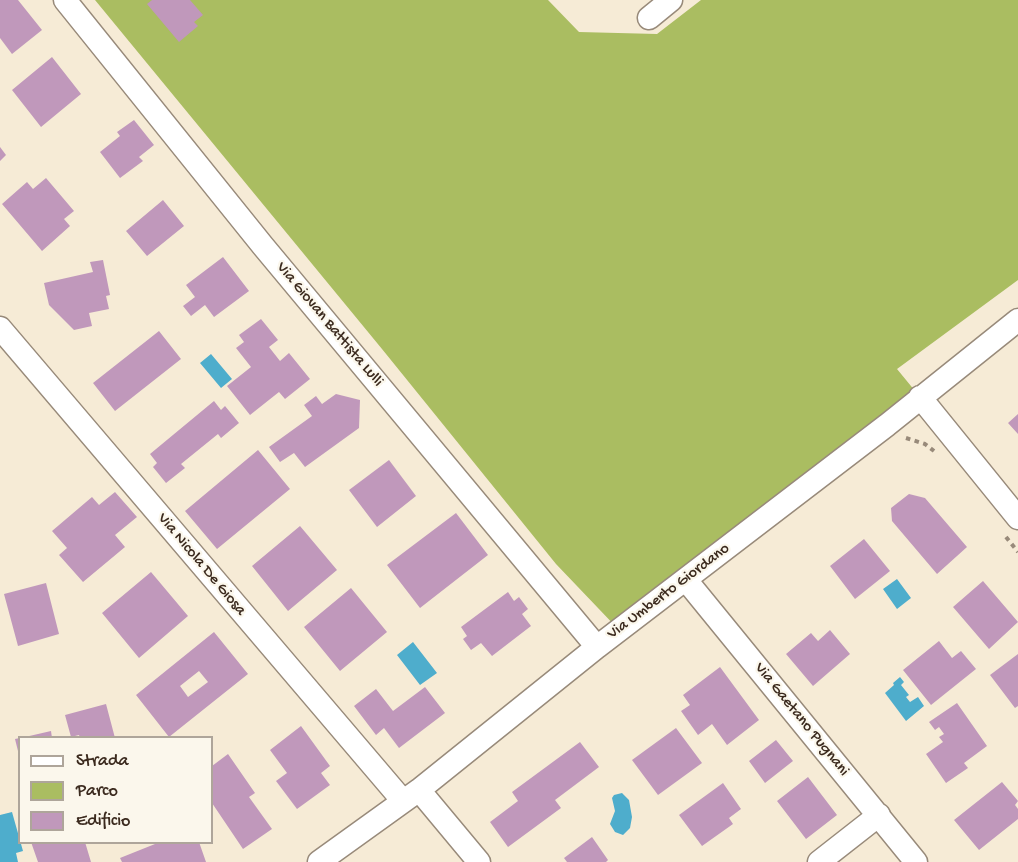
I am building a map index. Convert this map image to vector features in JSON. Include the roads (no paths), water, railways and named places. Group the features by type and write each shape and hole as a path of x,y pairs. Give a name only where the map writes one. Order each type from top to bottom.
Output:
{"street":[{"name":"Via Giovan Battista Lulli","path":"65,0 263,246 597,647"},
{"path":"648,18 671,0"},
{"name":"Via Umberto Giordano","path":"319,862 411,796 597,647 1018,320"},
{"name":"Via Nicola De Giosa","path":"0,328 411,796 479,862"},
{"path":"921,397 1011,526"},
{"name":"Via Gaetano Pugnani","path":"686,580 916,862"},
{"path":"819,862 879,815"}],"water":[{"path":"211,354 232,379 221,388 200,363"},
{"path":"897,579 911,598 897,609 883,589"},
{"path":"413,642 437,673 420,685 397,655"},
{"path":"900,677 904,682 901,685 909,695 906,697 910,702 918,697 924,706 906,721 885,693"},
{"path":"622,793 629,800 632,817 630,828 623,835 615,832 610,824 615,811 612,798"},
{"path":"12,812 18,833 18,844 21,844 23,851 16,853 18,862 0,862 0,815"}]}
